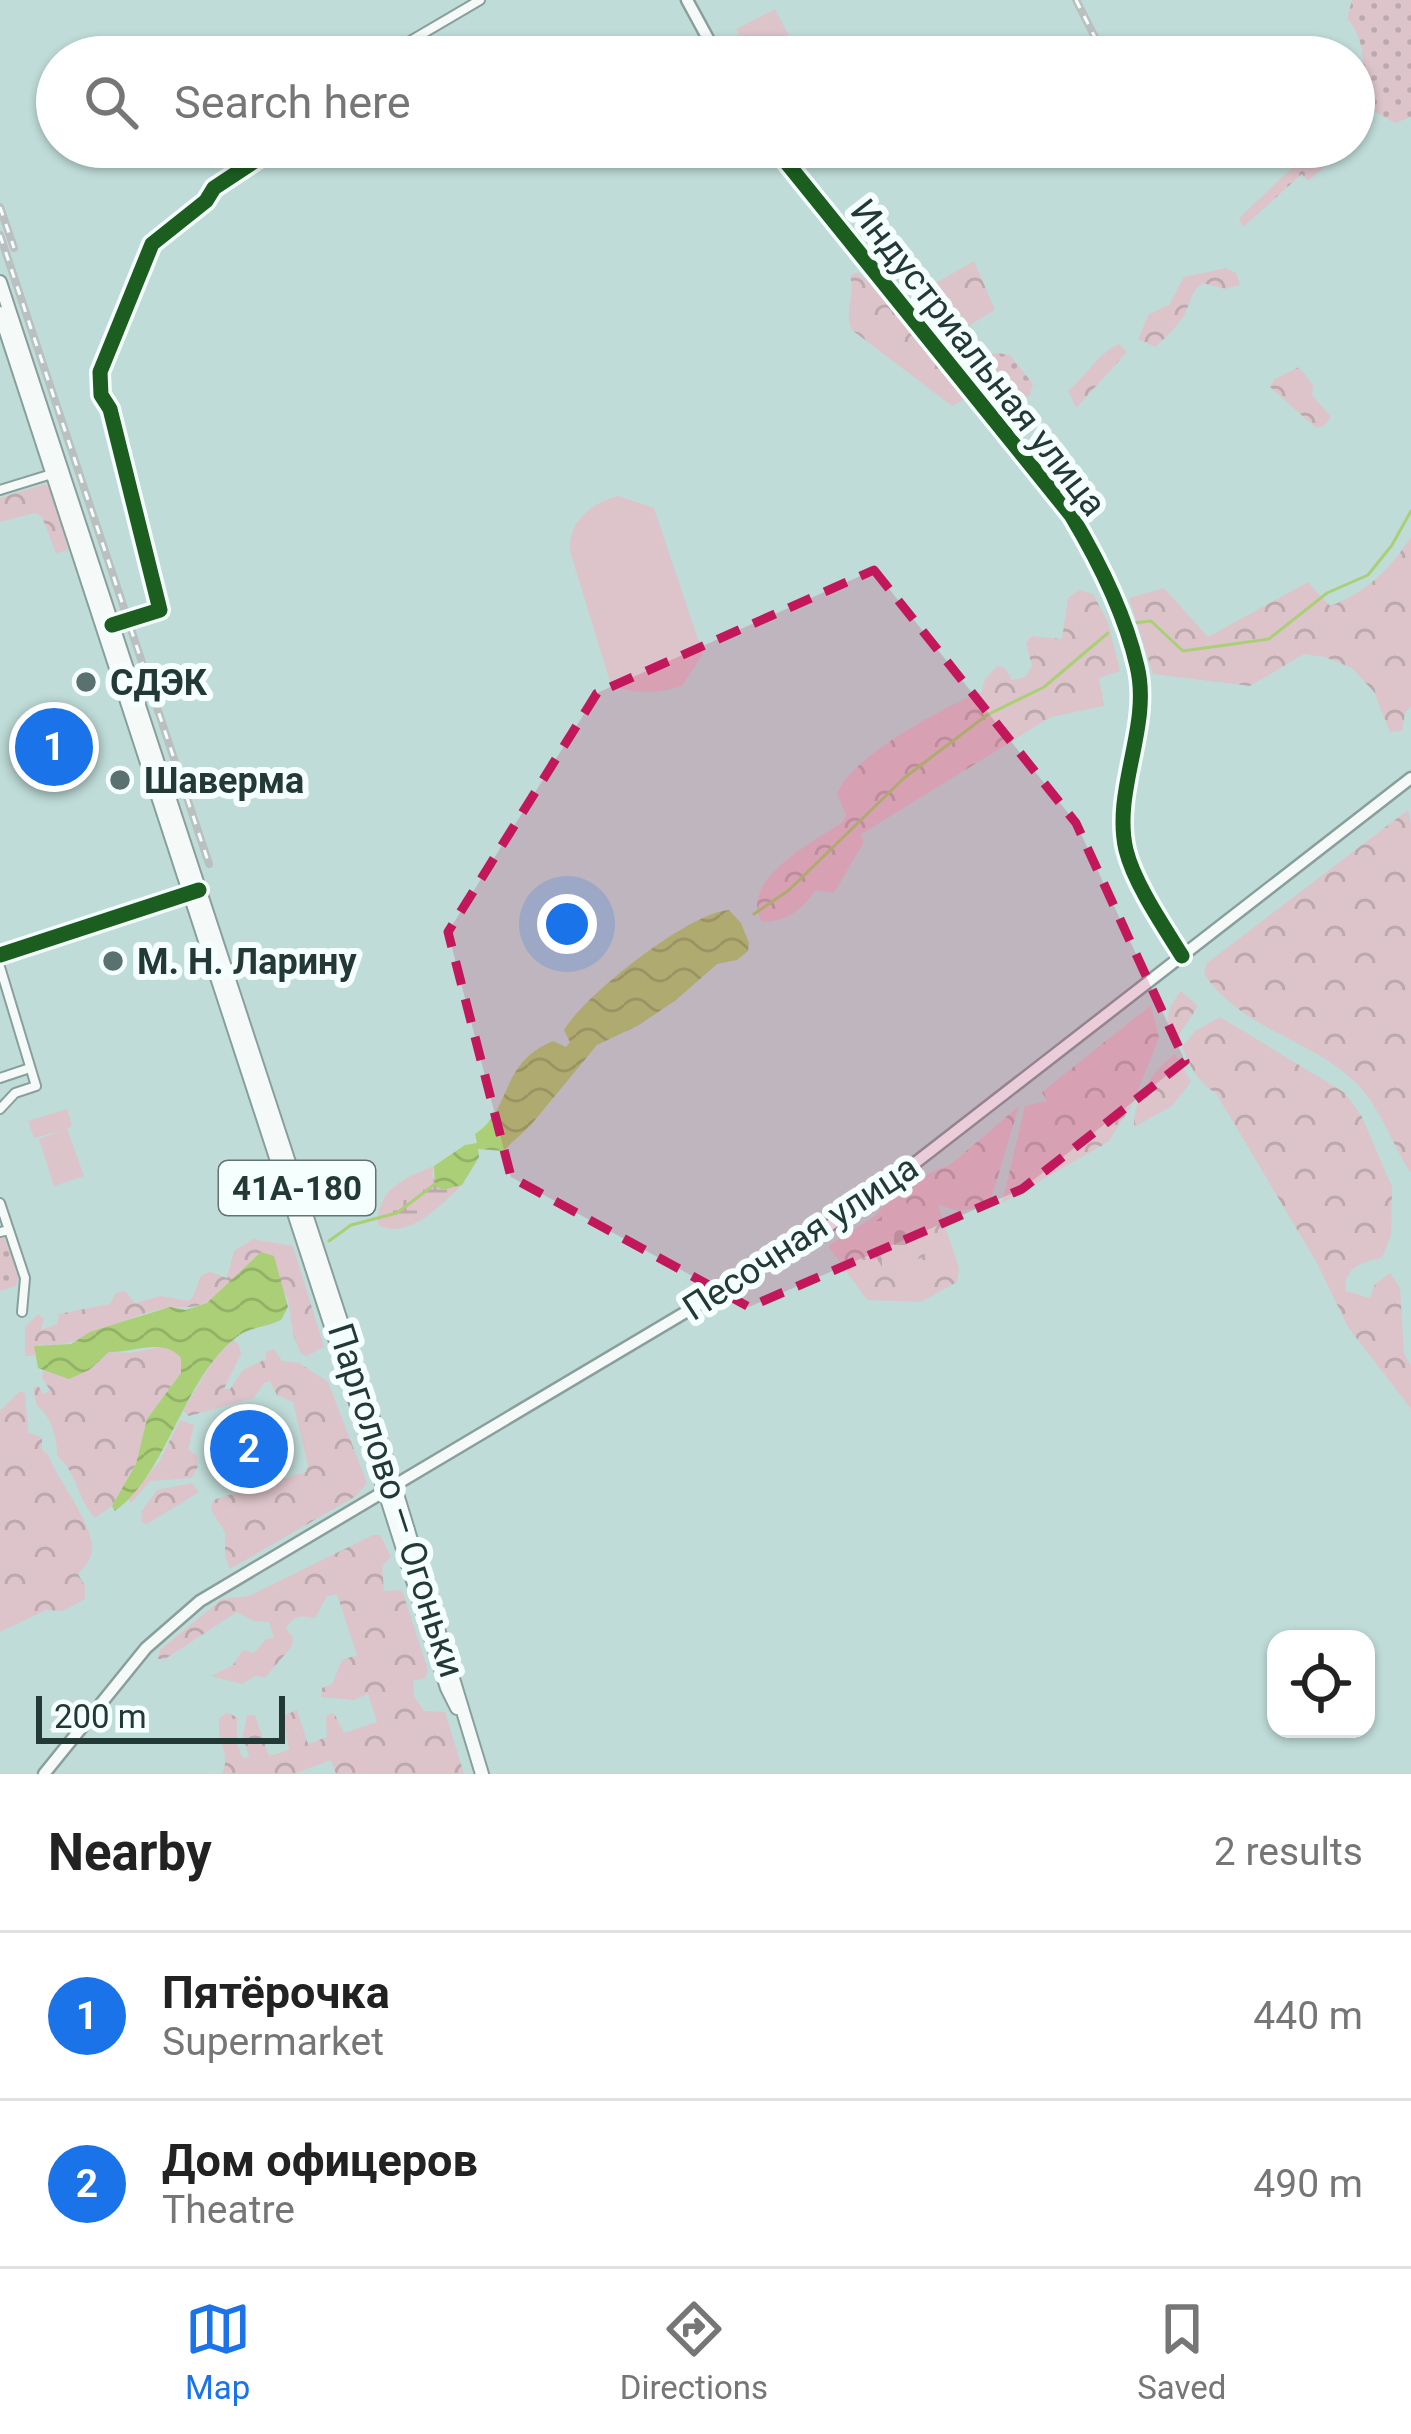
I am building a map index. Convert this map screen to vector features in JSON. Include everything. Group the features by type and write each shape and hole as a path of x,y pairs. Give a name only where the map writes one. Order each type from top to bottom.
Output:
{"main road":[{"path":"687,0 707,36"},
{"name":"Индустриальная улица","path":"791,168 1005,430 1071,514 1093,552 1138,669 1139,717 1125,820 1126,851 1182,956"},
{"name":"Парголово — Огоньки","path":"0,282 482,1774"},
{"name":"Парголово — Огоньки","path":"0,313 112,626 195,891"},
{"name":"Песочная улица","path":"44,1774 126,1671 173,1622 228,1582 817,1234 912,1168 1411,778"}],"street":[{"path":"418,36 480,0"},
{"path":"112,626 160,610 110,409 101,395 100,372 152,244 206,201 214,188 244,168"},
{"path":"0,490 58,472"},
{"path":"0,955 195,891"},
{"path":"0,967 36,1086 15,1093 0,1109"},
{"path":"0,1078 30,1068"},
{"path":"0,1203 4,1231 25,1278 22,1312"}],"highlighted area":[{"path":"874,570 1076,823 1185,1061 1022,1189 749,1307 511,1177 448,932 597,693"}],"green space":[{"path":"1352,0 1411,0 1411,117 1395,123 1375,112 1375,36 1358,36 1347,19"},
{"path":"775,9 789,36 740,36 736,29"},
{"path":"1292,168 1323,168 1308,181 1302,174 1243,227 1239,218"},
{"path":"974,261 995,310 963,329 936,329 915,295"},
{"path":"1226,268 1236,273 1240,285 1224,289 1203,283 1180,321 1155,347 1138,339 1149,314 1169,305 1184,277"},
{"path":"857,272 965,399 952,406 852,330 850,276"},
{"path":"1119,344 1127,352 1076,408 1068,391"},
{"path":"977,355 1010,355 1033,384 1030,395 992,405 974,361"},
{"path":"1299,367 1313,385 1312,395 1331,417 1324,426 1316,428 1270,387 1275,379"},
{"path":"45,484 53,493 68,550 56,553 42,517 35,513 0,522 0,498"},
{"path":"618,496 654,508 703,654 682,686 646,692 611,685 570,541 583,515"},
{"path":"1411,537 1411,706 1402,731 1390,732 1374,692 1352,668 1325,657 1304,654 1250,686 1153,674 1129,598 1164,588 1208,637 1308,582 1330,606 1343,600 1376,578"},
{"path":"1079,590 1093,594 1108,622 1120,671 1099,678 1104,706 1051,717 860,835 864,842 834,893 816,890 793,914 762,922 757,907 769,877 843,822 846,815 837,794 845,780 900,734 982,692 985,679 997,666 1005,668 1012,680 1025,677 1032,666 1026,643 1032,636 1062,639 1068,598"},
{"path":"1408,810 1411,1173 1357,1084 1320,1056 1238,1009 1204,974 1207,963"},
{"path":"1181,991 1198,1006 1174,1042 1168,1016"},
{"path":"1151,1005 1159,1038 1132,1105 1108,1142 1002,1203 1025,1106 1047,1101 1042,1092"},
{"path":"1220,1017 1345,1093 1362,1117 1392,1187 1391,1235 1382,1258 1351,1271 1346,1291 1370,1298 1375,1284 1390,1273 1400,1288 1404,1353 1411,1366 1411,1409 1348,1327 1317,1263 1216,1093 1199,1079 1188,1060 1182,1047 1195,1031"},
{"path":"1175,1054 1191,1082 1172,1106 1134,1127 1146,1086"},
{"path":"1019,1106 989,1206 958,1211 938,1205 959,1268 957,1282 921,1302 867,1300 828,1246 933,1171 950,1165"},
{"path":"67,1109 72,1126 67,1129 84,1176 54,1186 39,1139 64,1130 34,1138 28,1121"},
{"path":"434,1166 432,1176 443,1190 462,1185 412,1225 389,1229 378,1225 387,1193"},
{"path":"905,1200 933,1250 889,1278 860,1232"},
{"path":"4,1237 20,1274 16,1286 0,1291 0,1238"},
{"path":"253,1239 293,1246 324,1347 307,1356 301,1354 288,1299 261,1252 207,1302 151,1311 71,1342 39,1344 34,1356 25,1356 25,1327 38,1314 44,1319 41,1330 57,1324 59,1314 110,1304 116,1293 125,1291 135,1303 161,1296 188,1301 201,1275 211,1272 227,1278 234,1251"},
{"path":"233,1340 241,1354 224,1389 230,1389 243,1370 266,1359 266,1352 274,1349 282,1361 299,1363 328,1382 367,1483 356,1496 230,1569 225,1532 211,1510 213,1500 306,1472 308,1466 293,1402 277,1395 270,1381 254,1398 189,1416 183,1411 214,1359"},
{"path":"164,1346 181,1358 181,1373 147,1419 136,1464 112,1506 95,1518 57,1456 53,1428 37,1406 33,1388 38,1386 44,1394 50,1390 43,1371 89,1370 109,1352"},
{"path":"20,1391 25,1393 28,1432 42,1438 42,1450 81,1514 92,1550 78,1574 85,1599 63,1611 46,1610 0,1632 0,1411"},
{"path":"180,1420 194,1425 188,1450 197,1455 198,1466 192,1478 150,1481 131,1503 128,1499 159,1462"},
{"path":"192,1483 199,1492 147,1524 142,1522 141,1512 157,1490"},
{"path":"380,1535 391,1557 382,1566 384,1591 403,1593 428,1670 425,1678 413,1681 414,1696 424,1711 445,1712 464,1774 336,1774 331,1760 294,1774 222,1774 225,1759 219,1725 220,1717 227,1713 237,1717 237,1745 243,1758 249,1757 243,1736 247,1715 255,1715 269,1756 289,1750 283,1716 297,1710 308,1744 327,1737 326,1716 334,1713 344,1733 377,1722 368,1694 354,1700 321,1697 342,1660 357,1655 337,1594 327,1596 315,1618 292,1621 286,1629 293,1637 292,1646 265,1678 255,1676 242,1684 211,1676 233,1665 243,1650 254,1653 266,1639 274,1638 269,1622 237,1612 165,1659 158,1659 160,1650 222,1599 249,1596"}],"water":[{"path":"729,910 741,923 748,951 737,960 717,964 639,1025 597,1045 530,1126 503,1151 478,1149 479,1157 462,1185 443,1190 435,1186 434,1166 465,1145 477,1143 475,1134 496,1112 523,1061 553,1041 566,1047 570,1042 564,1030 575,1015 639,958 689,925"},
{"path":"261,1252 274,1256 288,1307 281,1320 243,1333 219,1354 149,1473 115,1511 112,1506 136,1464 147,1419 181,1373 181,1358 157,1347 109,1352 89,1370 69,1379 38,1368 34,1346 71,1344 90,1332 170,1307 186,1310 207,1303"}],"waterway":[{"path":"1133,623 1151,621 1183,651 1269,639 1327,593 1368,575 1411,511"},
{"path":"754,914 789,890 904,778 987,715 1044,687 1108,633"},
{"path":"329,1241 351,1225 397,1213 435,1184"}],"railway":[{"path":"1076,0 1094,36"},
{"path":"0,207 14,248"},
{"path":"0,235 209,864"}],"cycle path":[{"path":"112,625 160,610 110,409 101,395 100,372 152,244 206,201 214,188 244,168"},
{"path":"791,168 1071,515 1101,569 1125,627 1140,689 1124,804 1126,850 1142,890 1182,956"},
{"path":"0,955 199,890"}],"place":[{"name":"СДЭК","path":"86,682"},
{"name":"Пятёрочка","path":"54,747"},
{"name":"Шаверма","path":"120,780"},
{"name":"М. Н. Ларину","path":"113,961"},
{"name":"Дом офицеров","path":"249,1449"}]}
